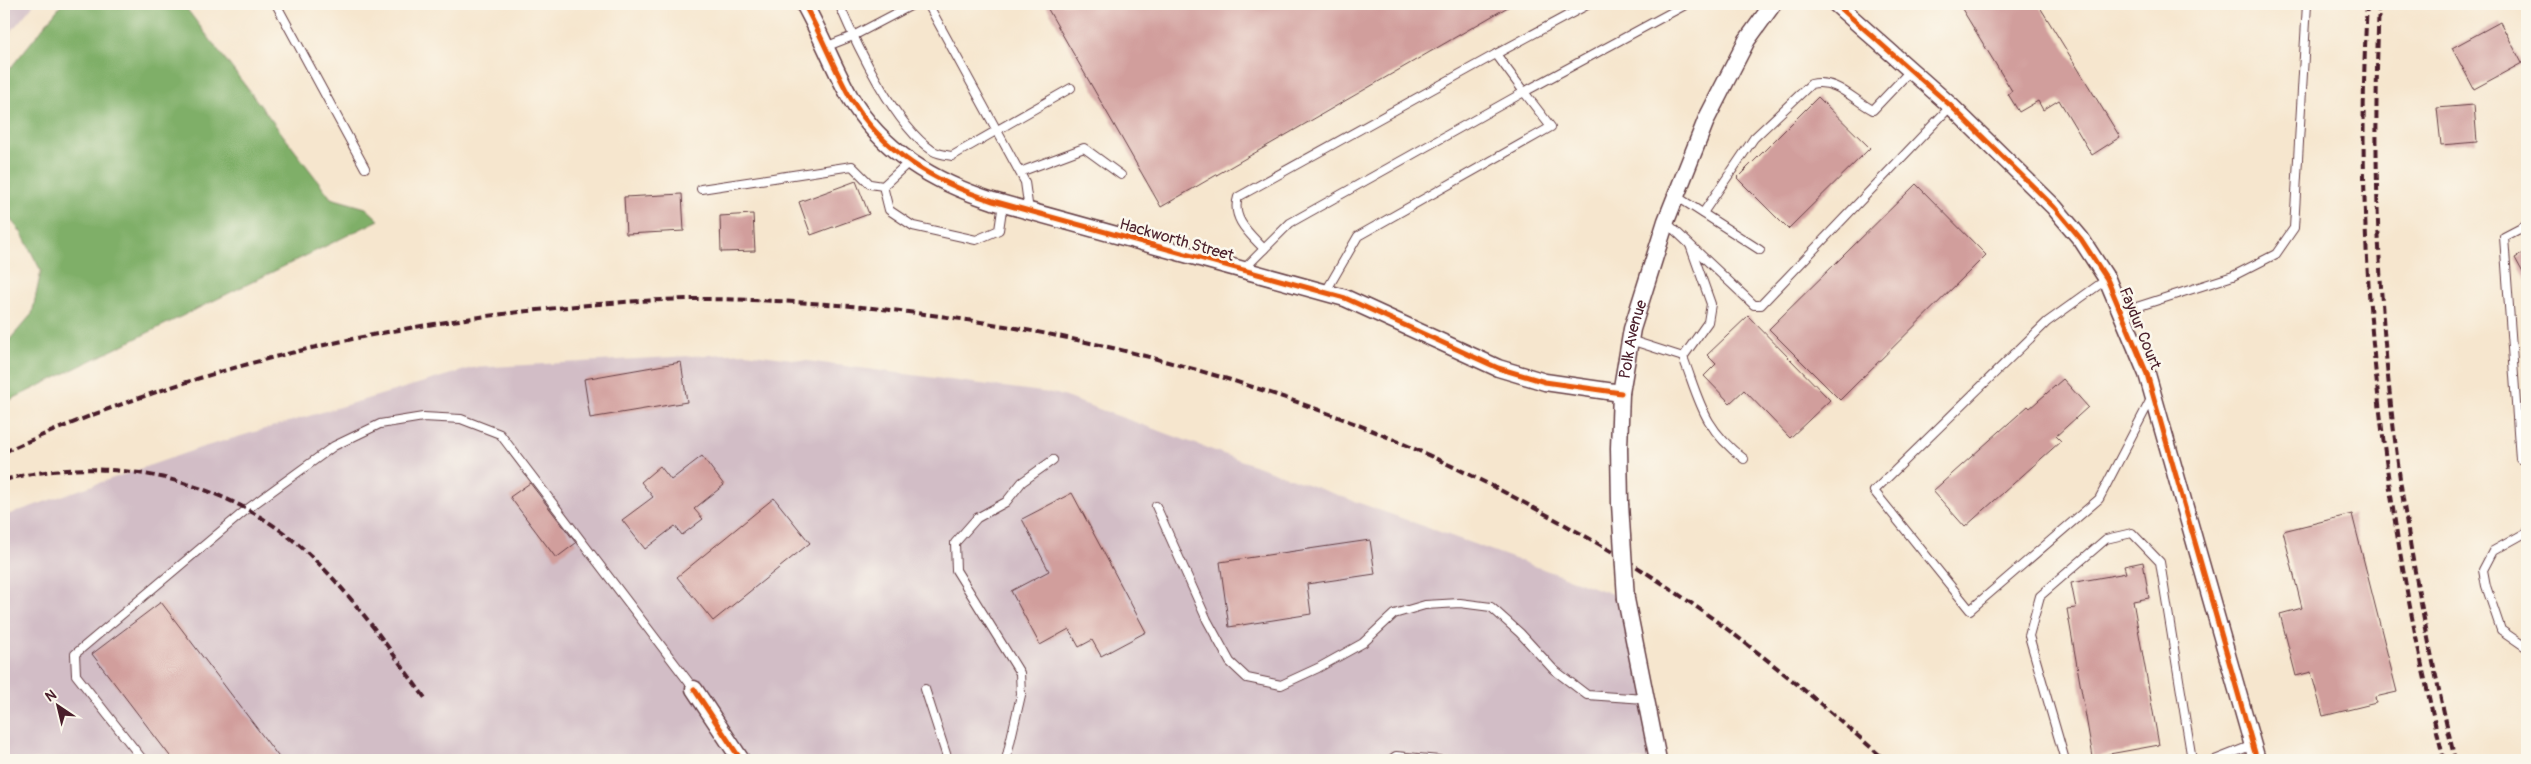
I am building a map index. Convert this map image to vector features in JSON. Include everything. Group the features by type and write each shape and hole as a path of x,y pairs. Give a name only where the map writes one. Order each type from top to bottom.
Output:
{"street":[{"name":"Hackworth Street","path":"804,4 851,98 865,118 881,137 909,162 940,181 1029,211 1345,298 1498,368 1545,382 1621,393"},
{"name":"Polk Avenue","path":"1658,760 1626,599 1620,504 1621,393 1630,340 1666,221 1707,118 1746,40 1773,4"},
{"name":"Faydur Court","path":"1836,4 1912,69 2054,207 2080,239 2107,279 2147,374 2255,752"},
{"path":"694,689 741,760"}],"lane":[{"path":"276,4 365,168"},
{"path":"839,4 853,36 876,79 905,123 934,152 952,156 1072,88"},
{"path":"825,47 853,36 914,4"},
{"path":"928,4 1026,182 1029,211"},
{"path":"1264,249 1242,225 1235,206 1238,197 1589,4"},
{"path":"1243,270 1290,223 1686,4"},
{"path":"2121,312 2233,276 2276,254 2294,228 2307,4"},
{"path":"1325,293 1358,236 1551,127 1496,54"},
{"path":"1703,213 1754,138 1811,84 1821,82 1832,84 1873,110 1912,69"},
{"path":"1666,221 1754,305 1761,305 1951,106"},
{"path":"1020,172 1084,148 1121,175"},
{"path":"884,186 909,162"},
{"path":"701,188 852,166 870,184 884,186"},
{"path":"884,186 889,210 913,226 976,240 999,230 1003,203"},
{"path":"1676,196 1760,250"},
{"path":"2520,459 2504,237 2527,225"},
{"path":"1683,356 1708,322 1711,304 1690,243"},
{"path":"2107,279 2047,322 1874,491 1970,610 2099,499 2153,395"},
{"path":"1630,340 1683,356"},
{"path":"1683,356 1705,416 1717,436 1744,459"},
{"path":"142,760 76,675 75,654 246,510 334,446 380,424 424,417 461,419 500,434 694,689"},
{"path":"1006,760 1021,695 1020,673 956,570 956,543 977,518 1006,502 1022,482 1053,460"},
{"path":"1156,506 1212,628 1230,662 1247,678 1281,685 1318,668 1363,642 1394,614 1425,605 1460,603 1491,607 1520,633 1553,669 1587,695 1645,699"},
{"path":"2527,532 2493,551 2483,570 2486,586 2501,630 2527,648"},
{"path":"2066,760 2029,636 2040,596 2106,539 2132,533 2160,562 2192,760"},
{"path":"925,689 948,760"},
{"path":"2215,760 2255,752"},
{"path":"1390,760 1396,756 1439,760"}],"shaded area":[{"path":"4,4 34,4 4,40"},
{"path":"746,353 1057,394 1626,599 1661,760 4,760 4,516 200,448 472,368"}],"green space":[{"path":"62,4 183,4 331,198 366,208 379,220 4,403 4,346 32,314 41,271 21,232 4,212 4,76"}],"building":[{"path":"1045,4 1513,4 1161,207"},
{"path":"1959,4 2038,4 2120,137 2092,155 2059,100 2043,110 2038,101 2019,112 2008,94 2012,91"},
{"path":"2500,22 2522,63 2474,89 2452,48"},
{"path":"1818,97 1870,148 1788,229 1737,178"},
{"path":"2474,105 2477,142 2441,145 2437,108"},
{"path":"856,181 869,214 811,235 799,202"},
{"path":"1916,184 1986,255 1840,400 1769,329"},
{"path":"682,194 684,231 626,234 624,197"},
{"path":"753,214 755,251 721,252 720,216"},
{"path":"2527,251 2527,280 2515,258"},
{"path":"1748,316 1830,400 1790,438 1744,390 1730,403 1704,376 1716,364 1707,355"},
{"path":"681,362 687,402 590,418 584,379"},
{"path":"2063,379 2088,407 2056,436 2061,441 1965,527 1933,491 2028,406 2030,408"},
{"path":"702,456 724,485 694,509 703,519 682,535 675,526 645,549 622,520 653,497 641,482 660,466 671,480"},
{"path":"530,483 576,543 556,558 510,497"},
{"path":"1072,493 1146,632 1101,656 1092,640 1079,647 1069,629 1040,645 1011,591 1049,571 1022,519"},
{"path":"774,498 810,543 713,621 677,577"},
{"path":"2352,514 2397,692 2375,697 2376,703 2323,716 2311,672 2296,676 2280,614 2302,608 2283,531"},
{"path":"1370,540 1375,574 1307,584 1311,614 1229,627 1220,562"},
{"path":"2143,562 2149,598 2133,601 2159,745 2093,757 2067,609 2076,608 2071,583 2126,573 2124,566"},
{"path":"161,602 281,760 173,760 92,654"}],"railway":[{"path":"2367,4 2364,99 2364,195 2377,385 2389,480 2404,574 2422,667 2444,760"},
{"path":"2379,4 2376,113 2378,222 2380,277 2389,386 2400,480 2413,561 2428,641 2455,760"},
{"path":"4,452 127,402 189,381 252,363 315,347 379,334 511,313 647,301 693,299 772,301 852,306 1011,327 1090,343 1168,362 1244,384 1357,424 1505,492 1611,551 1684,598 1787,676 1885,760"},
{"path":"4,480 44,472 85,469 127,471 167,479 207,491 244,508 279,529 327,572 371,625 425,698"}],"cycle path":[{"path":"804,4 844,86 863,116 894,149 930,174 950,184 993,201 1345,298 1498,368 1545,382 1621,393"},
{"path":"1836,4 1951,106 2054,207 2081,239 2107,279 2147,374 2257,760"},
{"path":"694,689 741,760"}]}
